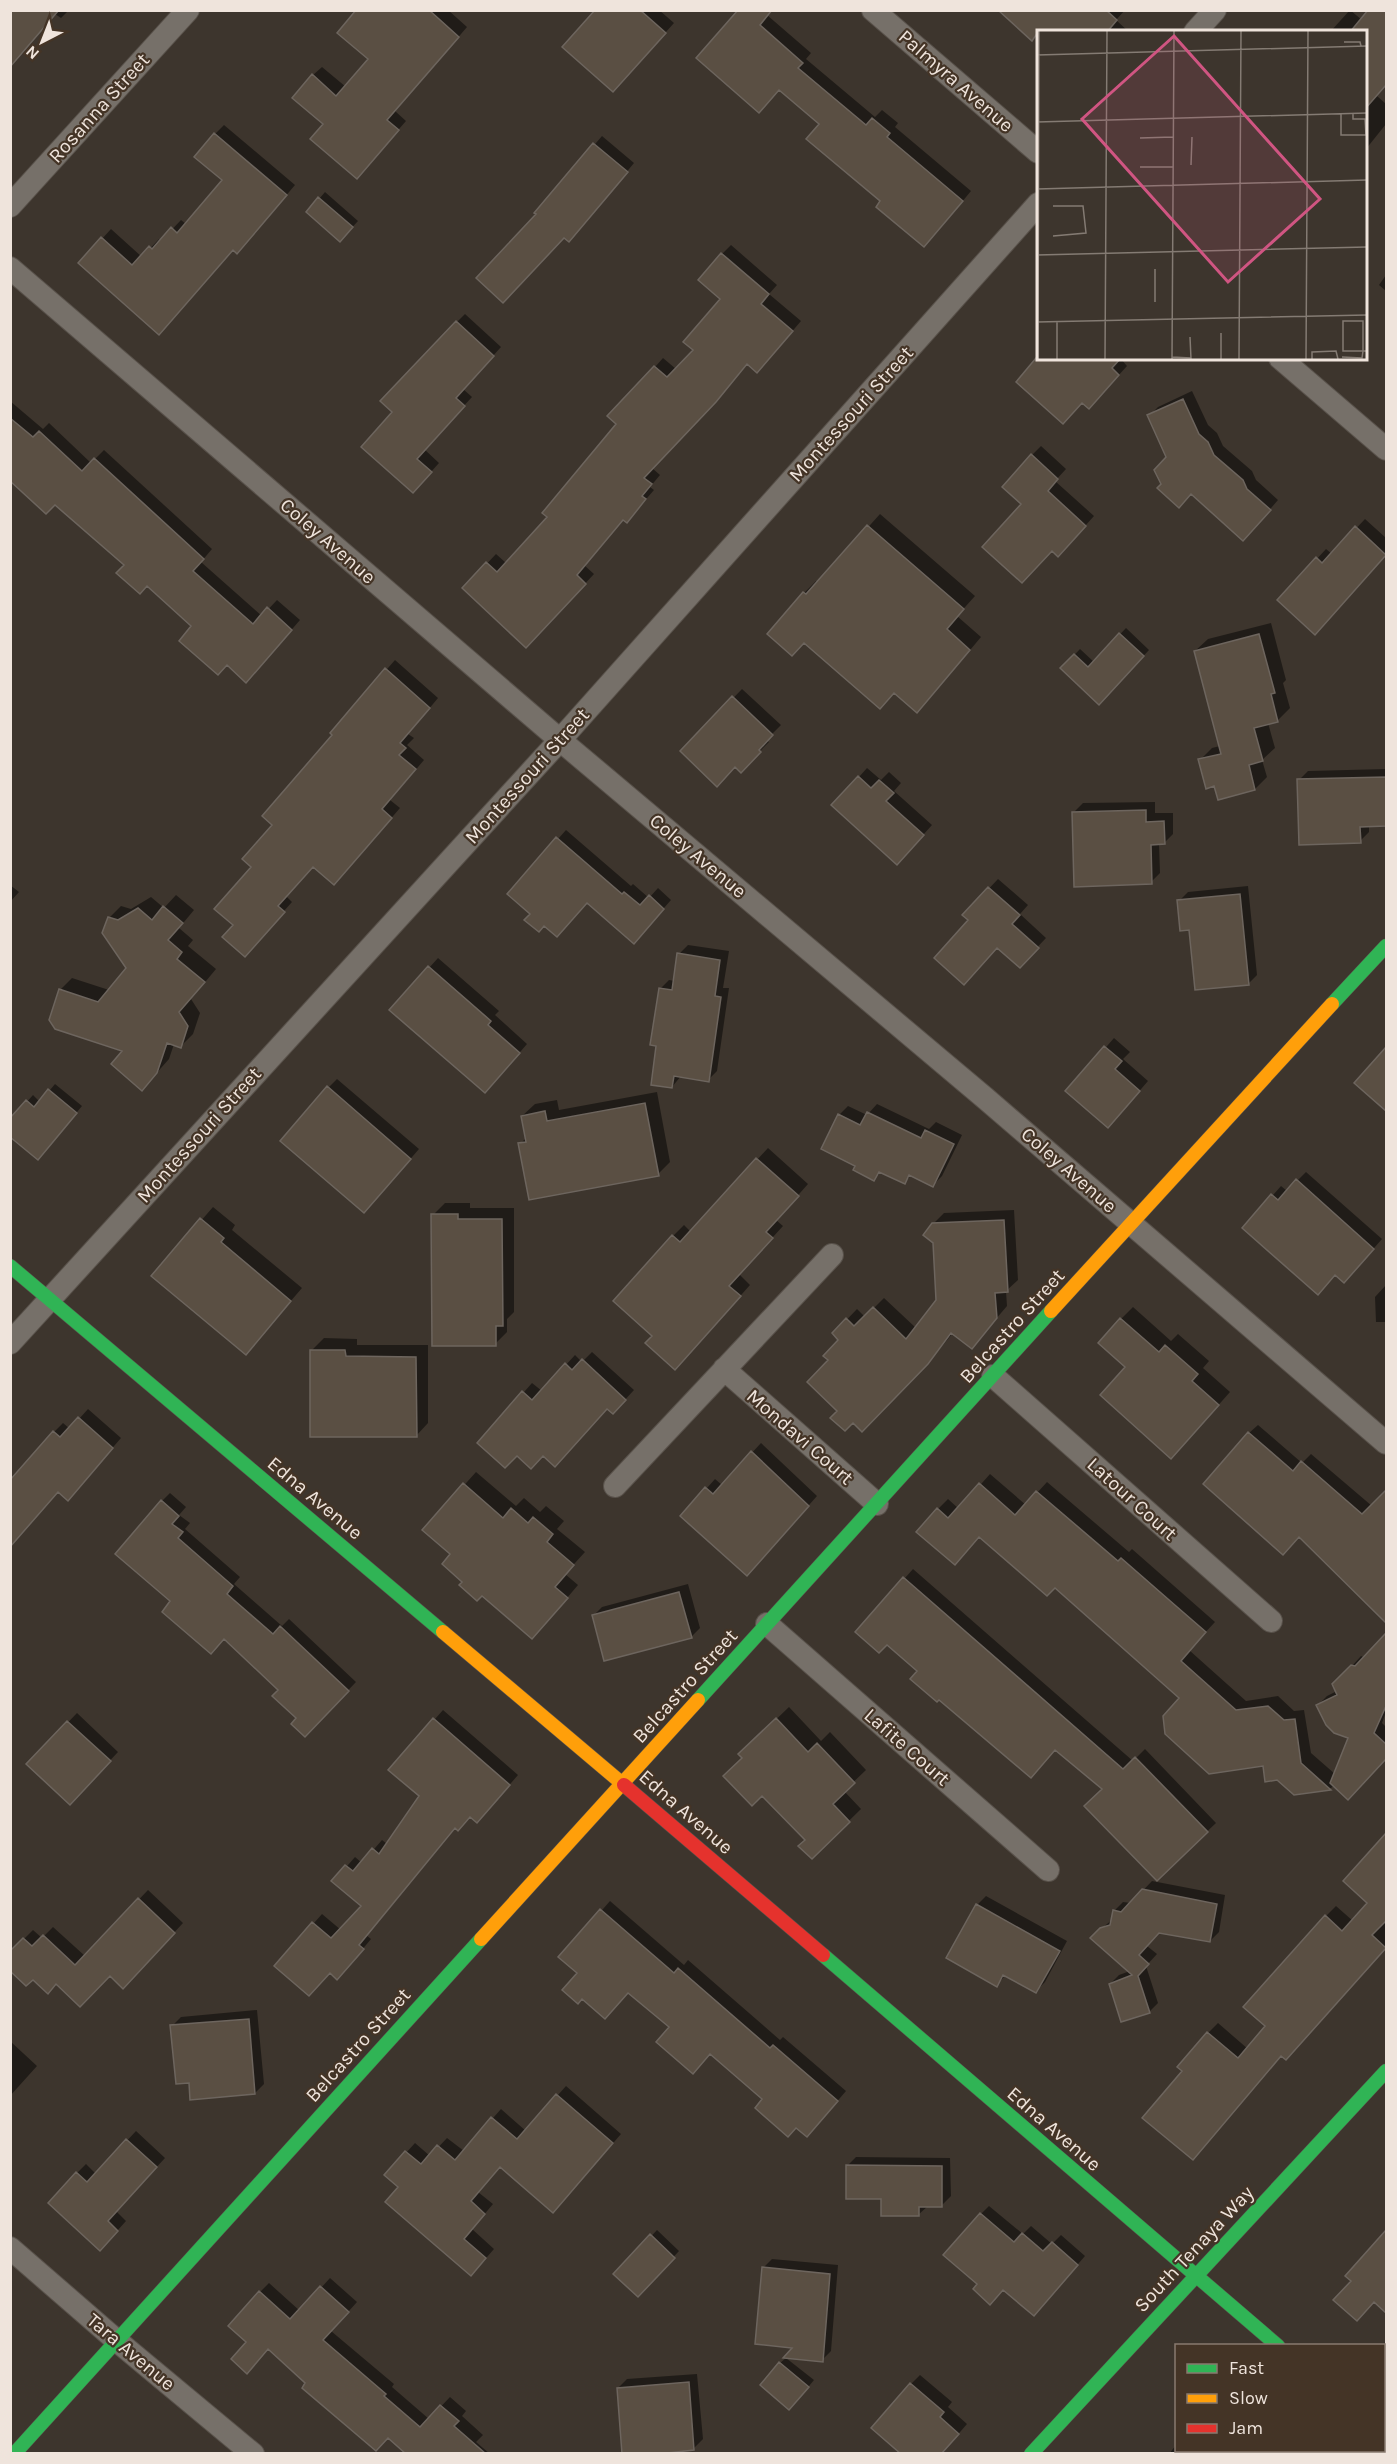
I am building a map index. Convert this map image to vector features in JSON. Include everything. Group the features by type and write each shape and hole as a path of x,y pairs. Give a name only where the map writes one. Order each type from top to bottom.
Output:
{"street":[{"name":"Rosanna Street","path":"10,206 188,10"},
{"name":"Palmyra Avenue","path":"873,10 1037,151"},
{"path":"1198,30 1215,10"},
{"name":"Montessouri Street","path":"10,1343 560,740 1037,205"},
{"name":"Coley Avenue","path":"10,268 1386,1443"},
{"path":"1282,360 1386,449"},
{"name":"Belcastro Street","path":"14,2454 1131,1223 1386,946"},
{"path":"615,1486 831,1255"},
{"name":"Edna Avenue","path":"10,1266 622,1783 1276,2344"},
{"name":"Mondavi Court","path":"724,1370 877,1504"},
{"name":"Latour Court","path":"993,1376 1271,1622"},
{"name":"Lafite Court","path":"767,1624 1048,1870"},
{"name":"South Tenaya Way","path":"1031,2454 1386,2071"},
{"name":"Tara Avenue","path":"10,2248 116,2340 254,2454"}],"building":[{"path":"10,10 59,10 10,67"},
{"path":"356,10 429,10 459,37 387,120 399,130 357,179 310,139 323,124 292,98 312,74 336,96 368,59 337,33"},
{"path":"595,10 640,10 666,33 613,92 562,47"},
{"path":"738,10 772,10 760,25 803,63 798,68 866,125 872,118 890,133 887,137 963,201 924,247 876,207 880,201 806,139 819,124 779,90 759,113 696,58"},
{"path":"998,10 1106,10 1117,20 1109,30 1037,30 1032,41"},
{"path":"1368,10 1386,10 1386,85 1367,107 1367,30 1352,30"},
{"path":"214,133 287,195 237,254 233,250 159,335 78,263 101,237 132,265 149,246 152,249 171,227 177,233 222,180 194,157"},
{"path":"593,143 628,172 569,242 564,238 503,303 476,278 536,214 534,213"},
{"path":"318,197 353,227 340,242 306,212"},
{"path":"721,253 769,294 761,304 793,331 757,373 747,364 716,402 644,478 652,484 642,496 646,499 627,523 623,520 577,575 586,584 526,648 462,588 486,562 497,572 547,517 542,513 616,424 607,416 654,366 667,377 693,350 683,342 720,299 698,280"},
{"path":"456,321 494,356 456,398 465,406 417,459 432,472 413,493 361,447 392,412 380,401"},
{"path":"1036,358 1037,360 1119,360 1112,368 1119,375 1089,409 1082,403 1063,424 1016,382"},
{"path":"1183,399 1199,434 1208,442 1214,455 1243,480 1247,489 1271,510 1243,541 1191,494 1179,508 1157,488 1161,484 1154,470 1166,457 1147,415"},
{"path":"10,418 33,437 39,431 82,471 94,458 204,559 193,571 253,624 267,607 292,630 246,683 227,665 218,675 179,641 191,626 147,586 140,594 116,573 124,565 55,505 46,514 10,481"},
{"path":"1031,454 1058,479 1048,491 1086,526 1058,557 1052,551 1022,583 982,547 1021,504 1002,487"},
{"path":"867,525 964,609 947,629 970,650 917,713 894,693 880,709 804,643 792,656 767,634 803,592 806,594"},
{"path":"1355,526 1386,555 1315,635 1277,600 1316,557 1322,563"},
{"path":"1119,633 1144,656 1099,705 1060,668 1074,654 1088,667"},
{"path":"1259,634 1275,693 1271,694 1278,722 1254,728 1263,761 1249,765 1255,790 1218,800 1214,786 1206,789 1198,759 1221,754 1194,651"},
{"path":"385,668 430,708 400,743 406,748 399,755 416,769 382,809 392,818 334,885 313,867 278,906 285,912 245,957 222,937 233,925 214,909 251,867 242,859 272,825 262,816 332,735 330,733"},
{"path":"732,696 773,735 741,773 735,767 717,787 680,751"},
{"path":"858,776 871,788 879,780 894,793 886,801 924,835 897,865 831,805"},
{"path":"1386,777 1386,826 1360,827 1361,843 1299,845 1297,779"},
{"path":"1146,810 1146,822 1164,821 1165,844 1151,845 1152,884 1074,887 1072,812"},
{"path":"556,837 622,894 624,892 640,905 649,895 664,909 634,944 587,903 557,937 544,926 539,932 524,920 530,914 507,894"},
{"path":"988,887 1020,915 1012,924 1039,948 1020,968 997,948 964,985 934,958 968,920 962,915"},
{"path":"1240,894 1249,985 1195,990 1189,930 1180,931 1177,900"},
{"path":"163,906 183,923 168,940 182,952 177,959 205,982 179,1012 188,1026 181,1048 167,1043 157,1073 142,1091 111,1064 122,1051 55,1029 49,1020 59,989 98,1002 126,968 102,933 108,917 118,920 138,908 152,920"},
{"path":"677,953 720,960 715,996 721,997 709,1082 674,1076 672,1088 651,1085 656,1046 650,1045 659,988 672,990"},
{"path":"428,966 491,1021 488,1025 520,1053 485,1093 389,1010"},
{"path":"1104,1046 1122,1061 1115,1069 1140,1091 1108,1128 1065,1091"},
{"path":"1386,1047 1386,1111 1354,1083"},
{"path":"327,1086 411,1159 364,1213 280,1141"},
{"path":"48,1089 77,1113 38,1160 10,1137 10,1118 26,1100 34,1107"},
{"path":"645,1103 659,1176 529,1200 518,1143 526,1142 521,1116 545,1111 547,1121"},
{"path":"867,1112 921,1138 925,1130 954,1144 933,1187 909,1175 905,1184 879,1172 874,1181 853,1170 855,1166 821,1149 838,1114 860,1125"},
{"path":"756,1158 799,1196 766,1232 773,1238 729,1286 741,1296 675,1370 645,1343 652,1336 613,1301 672,1235 680,1242"},
{"path":"1296,1179 1374,1249 1344,1283 1335,1275 1318,1295 1242,1228 1271,1194 1278,1200"},
{"path":"431,1214 458,1214 458,1219 502,1219 503,1326 496,1326 496,1346 432,1346"},
{"path":"200,1218 224,1238 221,1242 291,1301 246,1355 151,1276"},
{"path":"1004,1220 1008,1292 995,1293 997,1318 972,1349 951,1333 928,1364 862,1432 853,1423 845,1431 830,1418 837,1411 807,1382 828,1360 823,1356 838,1340 832,1333 846,1318 854,1326 873,1307 906,1339 936,1300 933,1243 923,1235 932,1223"},
{"path":"1120,1318 1159,1352 1165,1345 1198,1374 1192,1381 1219,1405 1171,1459 1100,1395 1125,1367 1098,1343"},
{"path":"310,1350 345,1350 346,1356 416,1357 417,1437 310,1437"},
{"path":"582,1359 626,1400 613,1414 607,1409 555,1467 543,1456 531,1469 517,1456 505,1468 477,1443 522,1391 532,1400 565,1363 572,1370"},
{"path":"78,1417 113,1448 68,1501 58,1492 10,1547 10,1480 53,1431 60,1437"},
{"path":"1248,1432 1293,1471 1301,1461 1362,1514 1386,1490 1386,1623 1299,1537 1283,1555 1203,1484"},
{"path":"751,1451 809,1506 747,1576 680,1516 705,1487 713,1494"},
{"path":"463,1483 503,1518 511,1508 528,1523 533,1517 553,1534 547,1542 574,1565 555,1587 568,1598 532,1639 482,1596 477,1601 459,1585 462,1582 442,1564 450,1554 422,1530"},
{"path":"979,1483 1015,1515 1036,1491 1118,1561 1121,1558 1206,1632 1181,1661 1236,1710 1268,1706 1284,1720 1295,1719 1301,1763 1331,1790 1294,1795 1277,1780 1265,1782 1263,1766 1209,1774 1165,1734 1163,1716 1179,1698 1055,1588 1047,1596 979,1537 955,1565 916,1532 937,1508 948,1518"},
{"path":"161,1500 179,1516 172,1524 183,1532 178,1538 233,1586 227,1594 273,1634 280,1626 349,1691 305,1737 291,1724 296,1718 272,1696 278,1690 224,1639 211,1654 162,1612 170,1601 115,1554"},
{"path":"903,1577 1123,1769 1135,1757 1208,1832 1157,1881 1084,1806 1102,1789 1055,1750 1031,1778 939,1700 937,1702 910,1679 917,1671 887,1645 879,1653 855,1632"},
{"path":"679,1592 692,1638 604,1661 592,1615"},
{"path":"1386,1633 1386,1706 1374,1733 1386,1744 1386,1759 1348,1800 1330,1783 1348,1738 1334,1733 1326,1725 1316,1705 1337,1695 1332,1684 1351,1665 1355,1666"},
{"path":"433,1718 510,1785 477,1823 470,1817 458,1831 455,1828 359,1945 364,1949 337,1980 330,1973 309,1996 274,1966 312,1922 331,1938 361,1906 331,1881 345,1865 353,1871 372,1848 379,1854 419,1796 388,1770"},
{"path":"776,1718 808,1752 817,1743 855,1783 833,1804 850,1822 812,1859 798,1846 805,1840 762,1796 752,1806 723,1776 742,1758 738,1754"},
{"path":"67,1721 111,1761 70,1805 26,1764"},
{"path":"1386,1833 1386,1921 1372,1935 1386,1948 1286,2060 1281,2056 1193,2160 1142,2118 1182,2071 1177,2067 1207,2032 1238,2058 1265,2026 1243,2007 1325,1915 1342,1931 1367,1903 1343,1881"},
{"path":"1142,1889 1217,1904 1210,1942 1159,1933 1139,1955 1149,1964 1138,1976 1150,2013 1121,2022 1109,1984 1132,1975 1090,1938 1100,1928 1110,1925 1113,1910 1121,1912"},
{"path":"138,1898 175,1933 123,1989 110,1976 80,2007 56,1984 48,1994 33,1980 26,1986 10,1971 10,1951 23,1938 32,1946 43,1935 75,1965"},
{"path":"976,1904 1060,1951 1036,1993 1003,1975 997,1987 946,1958"},
{"path":"600,1909 674,1973 678,1968 770,2048 773,2045 838,2101 807,2137 796,2128 788,2137 755,2108 762,2099 710,2054 693,2074 656,2042 669,2027 628,1993 605,2019 582,1999 578,2004 562,1990 577,1973 558,1957"},
{"path":"249,2019 255,2094 190,2100 189,2083 176,2084 170,2025"},
{"path":"556,2094 613,2143 553,2213 500,2167 471,2201 485,2214 464,2239 486,2258 471,2276 385,2202 398,2187 384,2175 405,2151 421,2164 437,2145 455,2160 491,2117 517,2139"},
{"path":"126,2139 157,2167 108,2221 118,2231 100,2251 48,2203 76,2172 87,2182"},
{"path":"846,2165 942,2166 942,2207 919,2207 919,2216 881,2216 881,2199 846,2199"},
{"path":"980,2213 1014,2242 1022,2233 1043,2251 1052,2242 1078,2265 1034,2316 1003,2290 990,2305 973,2289 977,2284 943,2255"},
{"path":"1386,2230 1386,2313 1374,2302 1357,2321 1333,2300 1351,2281 1345,2276"},
{"path":"650,2234 675,2258 638,2297 613,2274"},
{"path":"762,2267 830,2274 823,2362 783,2358 792,2348 755,2344"},
{"path":"320,2286 349,2312 323,2340 386,2394 384,2396 420,2427 440,2405 459,2421 454,2426 486,2454 406,2454 388,2438 376,2451 302,2388 305,2383 268,2349 247,2374 231,2359 246,2342 228,2326 259,2291 290,2319"},
{"path":"779,2362 809,2387 789,2410 760,2385"},
{"path":"689,2382 694,2450 658,2454 622,2454 617,2388"},
{"path":"910,2383 944,2412 940,2417 959,2434 942,2453 901,2454 871,2428"}],"traffic: fast":[{"path":"1332,1004 1386,946"},
{"path":"10,1266 443,1632"},
{"path":"698,1700 1051,1311"},
{"path":"14,2454 481,1939"},
{"path":"823,1955 1276,2344"},
{"path":"1031,2454 1386,2071"}],"traffic: slow":[{"path":"1051,1311 1332,1004"},
{"path":"443,1632 624,1785"},
{"path":"481,1939 698,1700"}],"traffic: jam":[{"path":"624,1785 823,1955"}]}
